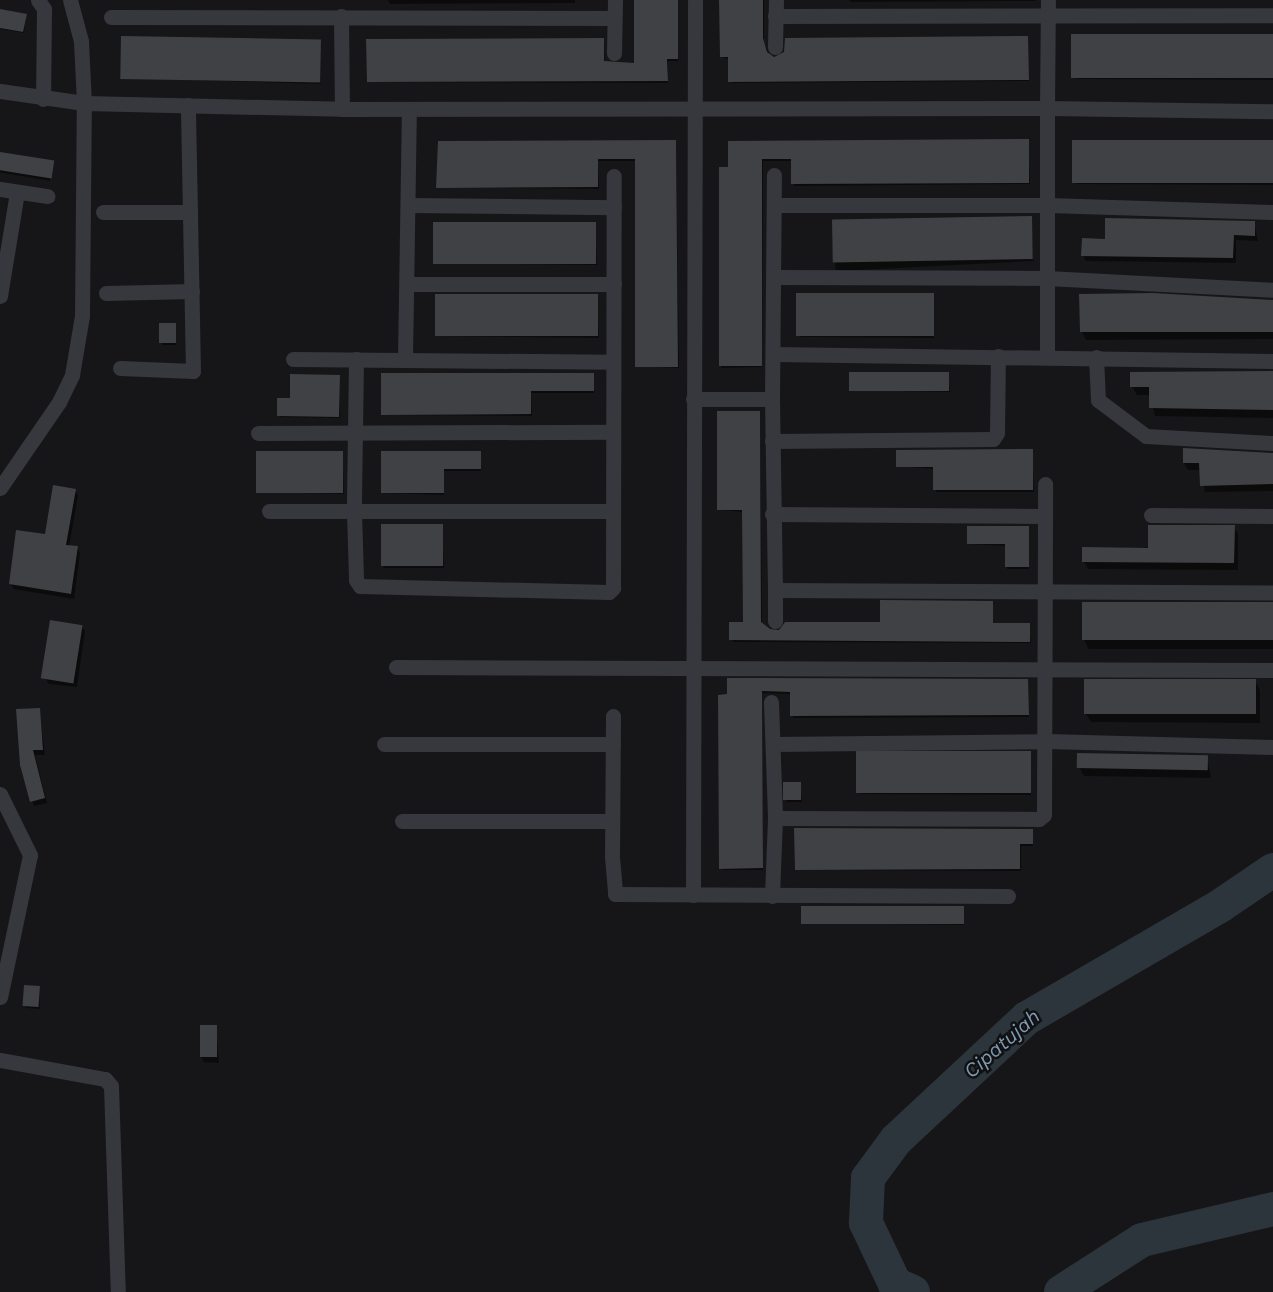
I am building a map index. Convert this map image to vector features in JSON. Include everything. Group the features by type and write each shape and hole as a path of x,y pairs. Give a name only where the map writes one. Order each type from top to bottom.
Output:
{"street":[{"path":"38,0 44,9 43,99"},
{"path":"0,488 59,402 72,375 82,316 84,103 81,41 70,0"},
{"path":"615,0 615,53"},
{"path":"693,895 695,0"},
{"path":"775,47 776,0"},
{"path":"1047,357 1048,0"},
{"path":"775,16 1048,18 1273,15"},
{"path":"341,16 342,109"},
{"path":"111,17 614,18"},
{"path":"0,92 84,103 342,109 695,106 1273,111"},
{"path":"120,368 193,371 188,105"},
{"path":"405,359 409,110"},
{"path":"774,175 772,514 776,621"},
{"path":"356,359 354,512 356,580 363,588 601,592 613,588 614,176"},
{"path":"0,189 47,196"},
{"path":"0,296 17,192"},
{"path":"774,205 1048,205 1273,212"},
{"path":"408,206 614,207"},
{"path":"103,212 190,212"},
{"path":"774,277 1047,278 1273,290"},
{"path":"407,284 614,284"},
{"path":"106,292 192,291"},
{"path":"774,354 1273,361"},
{"path":"772,441 993,439 997,433 998,356"},
{"path":"1096,357 1098,400 1146,436 1273,443"},
{"path":"293,359 613,362"},
{"path":"693,399 772,399"},
{"path":"258,433 356,435 613,432"},
{"path":"775,818 1039,819 1045,811 1047,741 1045,484"},
{"path":"269,511 612,511"},
{"path":"772,514 1045,516"},
{"path":"1151,515 1273,516"},
{"path":"775,590 1273,593"},
{"path":"396,667 693,669 1046,667 1273,670"},
{"path":"771,702 775,818 772,896"},
{"path":"613,716 612,821 615,894 1008,897"},
{"path":"773,744 1047,741 1273,747"},
{"path":"384,744 613,744"},
{"path":"0,794 30,855 0,997"},
{"path":"402,820 612,821"},
{"path":"0,1060 105,1079 111,1086 118,1292"}],"building":[{"path":"634,0 678,0 678,59 667,59 668,81 367,82 366,39 604,38 604,61 634,63"},
{"path":"719,0 763,0 763,38 767,52 774,57 784,52 785,38 1028,36 1029,80 728,82 728,57 720,57"},
{"path":"0,9 27,14 23,32 0,28"},
{"path":"1071,34 1273,34 1273,78 1071,78"},
{"path":"121,36 321,39 320,82 120,79"},
{"path":"1029,139 1029,183 791,184 791,159 762,159 762,366 719,366 719,167 728,167 728,141"},
{"path":"676,140 678,367 635,367 635,159 598,159 598,187 436,188 438,141"},
{"path":"1072,140 1273,140 1273,183 1072,183"},
{"path":"0,152 54,161 52,178 0,170"},
{"path":"1032,216 1033,259 833,262 832,219"},
{"path":"1105,218 1255,221 1255,236 1234,235 1233,258 1081,256 1082,238 1105,239"},
{"path":"433,222 596,222 596,264 433,264"},
{"path":"796,293 934,293 934,336 796,336"},
{"path":"1153,293 1273,300 1273,332 1080,332 1079,294"},
{"path":"435,294 598,294 598,336 435,336"},
{"path":"159,323 176,323 176,343 159,343"},
{"path":"1273,371 1273,410 1149,408 1149,387 1130,387 1130,372"},
{"path":"849,372 949,372 949,391 849,391"},
{"path":"381,373 594,373 594,391 531,391 531,414 381,415"},
{"path":"290,374 340,375 339,417 277,416 277,398 290,398"},
{"path":"717,411 760,411 761,622 770,629 779,630 785,622 880,622 880,600 993,601 993,623 1030,623 1030,642 729,640 729,622 743,622 742,510 717,510"},
{"path":"1183,448 1273,453 1273,484 1200,486 1199,463 1183,463"},
{"path":"1033,449 1033,490 933,490 933,467 896,467 896,450"},
{"path":"256,451 343,451 343,493 256,493"},
{"path":"381,451 481,451 481,469 444,469 444,493 381,493"},
{"path":"53,485 76,489 66,545 78,546 71,594 9,584 16,530 45,534"},
{"path":"381,524 443,524 443,566 381,566"},
{"path":"1148,525 1235,525 1234,563 1082,562 1082,547 1148,548"},
{"path":"967,526 1029,526 1029,567 1005,567 1005,544 967,544"},
{"path":"1082,602 1273,602 1273,640 1082,640"},
{"path":"50,620 83,625 73,683 41,678"},
{"path":"727,678 1028,679 1029,715 790,716 790,692 762,691 763,868 719,869 718,695 727,694"},
{"path":"1084,679 1256,679 1256,714 1084,714"},
{"path":"40,708 43,750 33,750 45,798 30,802 20,765 16,709"},
{"path":"856,751 1031,751 1031,793 856,793"},
{"path":"1077,753 1208,755 1208,770 1077,768"},
{"path":"783,782 801,782 801,800 783,800"},
{"path":"794,828 1033,829 1033,844 1020,844 1020,869 795,870"},
{"path":"801,906 964,906 964,924 801,924"},
{"path":"24,985 40,986 38,1007 23,1006"},
{"path":"200,1025 217,1025 217,1057 200,1057"}],"waterway":[{"name":"Cipatujah","path":"913,1292 895,1284 866,1223 868,1178 896,1140 1027,1018 1220,906 1273,870"},
{"name":"Cipatujah","path":"1061,1292 1142,1240 1273,1209"}]}
